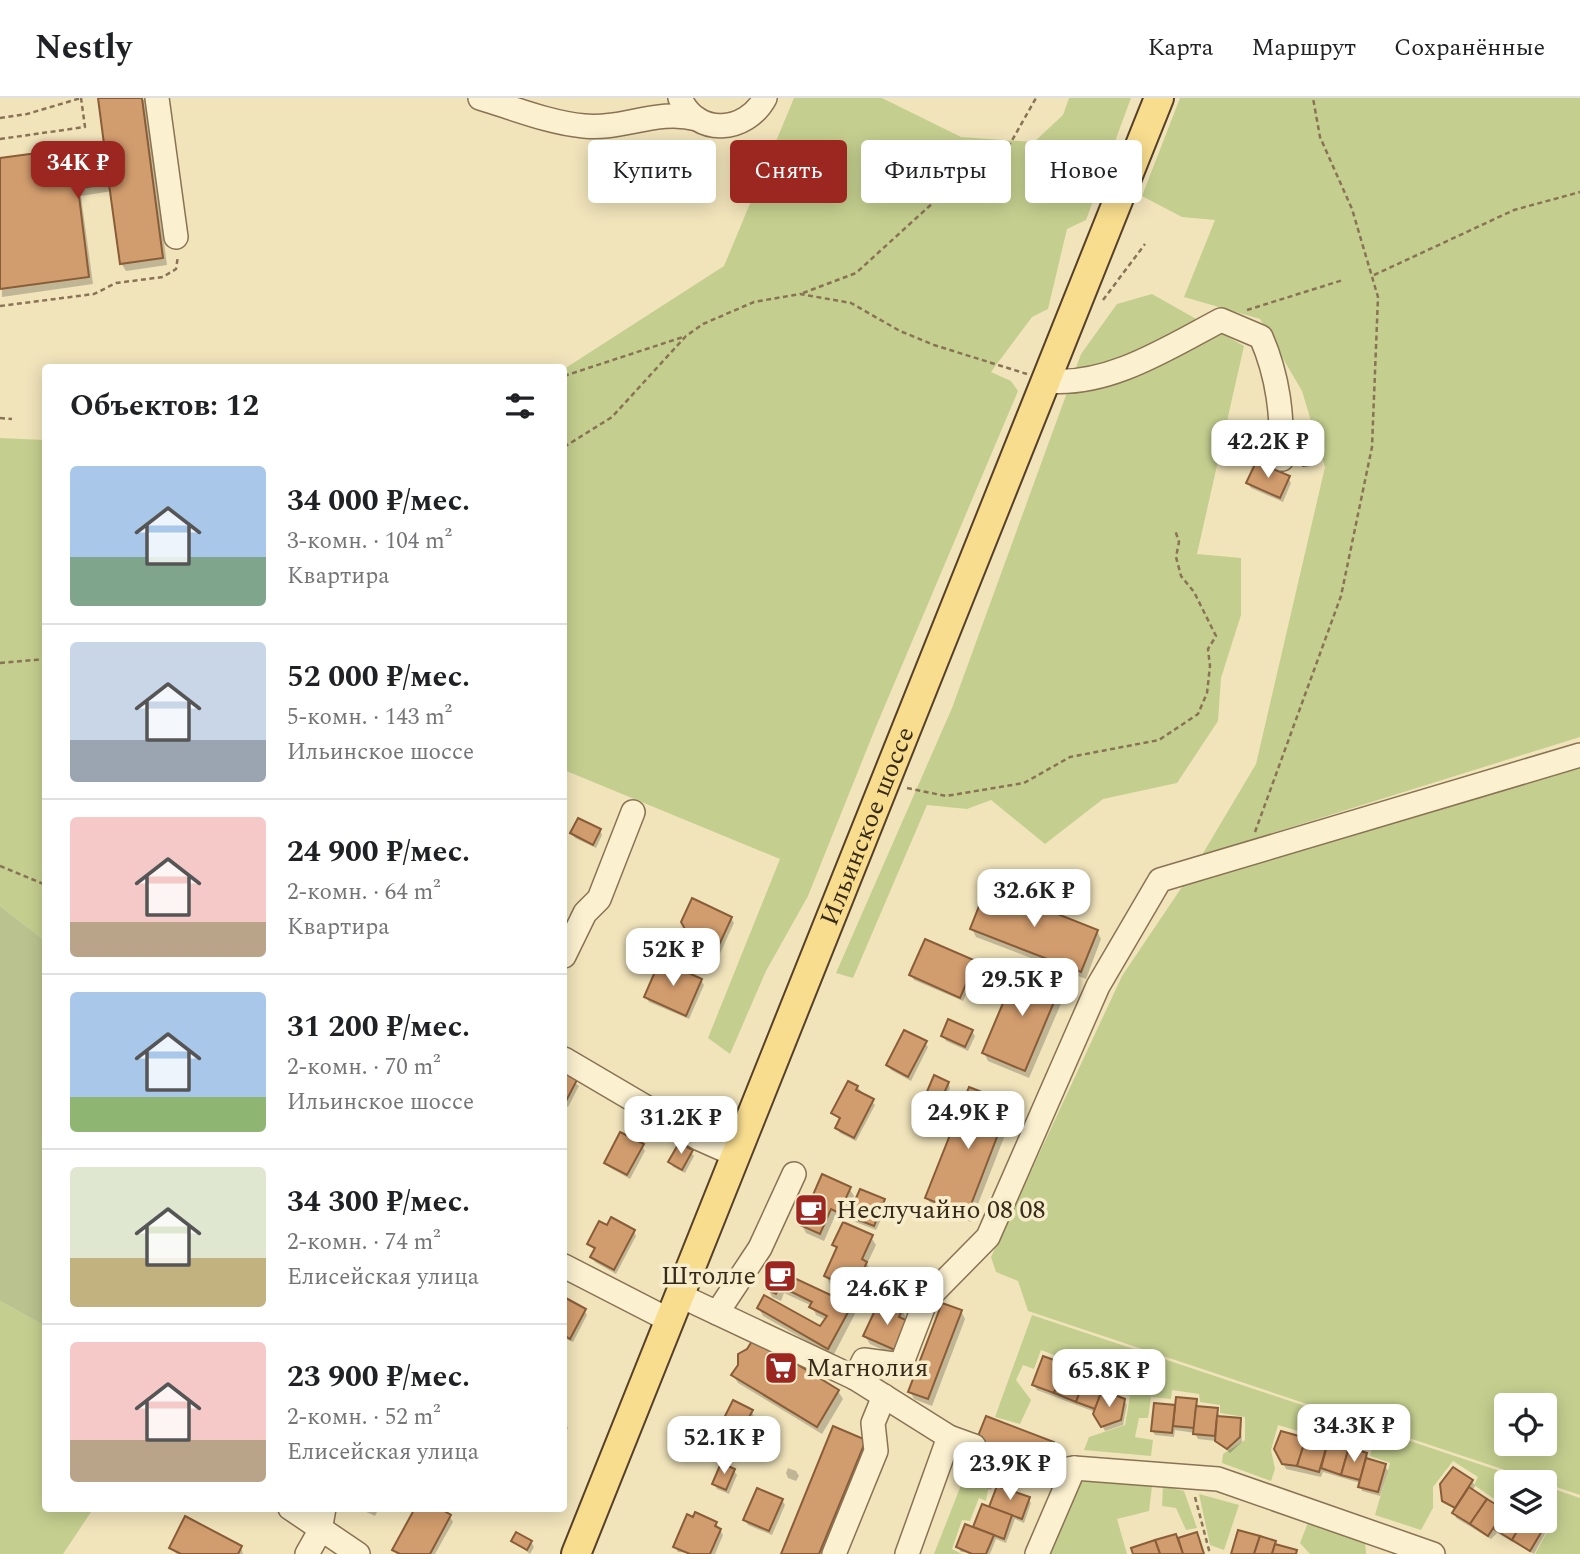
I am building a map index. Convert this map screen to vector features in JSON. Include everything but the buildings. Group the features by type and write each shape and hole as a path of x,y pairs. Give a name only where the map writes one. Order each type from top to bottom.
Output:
{"main road":[{"name":"Ильинское шоссе","path":"576,1554 1160,98"}],"street":[{"path":"157,98 176,237"},
{"path":"480,98 586,127 618,124 647,117 681,115 715,126 736,125 753,115 765,98"},
{"path":"647,117 670,98"},
{"path":"680,98 696,119"},
{"path":"1046,381 1070,383 1105,376 1221,320 1261,337 1274,366 1282,411 1282,459"},
{"path":"855,1378 864,1360 901,1365 926,1300 988,1237 1098,986 1160,880 1580,755"},
{"path":"567,950 585,912 599,900 633,812"},
{"path":"567,1061 700,1139 736,1155"},
{"path":"717,1313 760,1248 794,1174"},
{"path":"567,1267 674,1308 717,1313 855,1378 949,1437 974,1446"},
{"path":"834,1554 876,1451 873,1423 884,1396"},
{"path":"907,1554 949,1437"},
{"path":"998,1455 1042,1473 1074,1468 1217,1479 1376,1545 1433,1554"},
{"path":"1037,1554 1074,1468"},
{"path":"295,1512 358,1554"},
{"path":"307,1554 320,1531 323,1512"}],"path":[{"path":"0,118 27,114 81,98 85,127 0,139"},
{"path":"567,445 612,417 686,336 703,324 754,302 800,294 856,274 958,180 1006,151 1036,98"},
{"path":"1249,852 1341,596 1361,512 1372,447 1378,297 1374,275 1352,209 1320,137 1313,98"},
{"path":"1374,275 1514,210 1580,192"},
{"path":"0,306 94,294 116,283 170,274 179,261 176,237"},
{"path":"1097,308 1145,244"},
{"path":"1221,320 1275,299 1343,280"},
{"path":"800,294 851,303 900,331 934,345 1046,381"},
{"path":"567,375 686,336"},
{"path":"0,418 12,419"},
{"path":"883,789 897,787 946,796 1024,783 1070,757 1159,740 1198,714 1207,693 1210,666 1208,649 1216,636 1194,592 1181,576 1176,556 1179,542 1175,530"},
{"path":"0,663 42,659"},
{"path":"0,866 42,883"},
{"path":"1189,1476 1210,1554"}],"green space":[{"path":"794,98 882,98 961,137 1005,140 861,140 861,203 1011,203 1011,140 1025,141 1025,203 1092,203 1086,220 1067,229 1048,309 1032,317 991,372 1011,381 1018,391 875,729 808,896 766,971 730,1054 708,1038 780,859 567,771 567,367 724,266 750,203 847,203 847,140 776,140"},
{"path":"1069,98 1131,98 1116,140 1036,140 1063,115"},
{"path":"1180,98 1580,98 1580,737 1202,855 1256,764 1325,467 1302,391 1260,319 1184,297 1215,220 1182,217 1142,196"},
{"path":"1152,294 1244,346 1197,554 1241,558 1241,615 1221,678 1218,721 1177,783 1103,799 1045,844 991,800 967,809 927,805 853,978 836,973 952,708 1081,354 1117,304"},
{"path":"0,438 42,440 42,939 0,906"},
{"path":"1580,767 1580,1495 1557,1487 1557,1470 1505,1470 1028,1311 1018,1281 996,1272 991,1257 1122,976 1188,878"},
{"path":"0,906 42,939 42,1324 0,1301"},
{"path":"0,1301 42,1324 42,1512 91,1512 63,1554 0,1554"},
{"path":"1032,1315 1497,1470 1494,1470 1494,1499 1474,1485 1478,1477 1453,1461 1433,1487 1433,1508 1421,1530 1375,1515 1390,1463 1370,1456 1372,1448 1328,1434 1325,1439 1278,1425 1271,1450 1275,1469 1271,1481 1222,1463 1223,1454 1245,1440 1245,1417 1220,1413 1220,1405 1200,1402 1199,1394 1172,1390 1171,1399 1151,1397 1148,1418 1139,1418 1135,1437 1153,1440 1151,1456 1084,1450 1089,1437 1125,1425 1130,1396 1116,1391 1109,1375 1041,1350 1034,1369 1023,1365 1016,1380 1031,1400 1020,1424 995,1417"},
{"path":"965,1475 989,1485 986,1501 979,1498 970,1521 962,1520 952,1549 962,1554 934,1554"},
{"path":"1087,1480 1152,1486 1149,1511 1117,1519 1127,1554 1044,1554 1078,1483"},
{"path":"1163,1486 1184,1491 1197,1528 1186,1530 1176,1508 1162,1506"},
{"path":"1557,1490 1580,1498 1580,1554 1535,1554 1547,1533 1557,1533"},
{"path":"1199,1494 1239,1505 1224,1550 1210,1545"},
{"path":"1309,1520 1365,1540 1366,1554 1310,1554 1300,1543"}],"place":[{"name":"Неслучайно 08 08","path":"811,1210"},
{"name":"Штолле","path":"780,1276"},
{"name":"Магнолия","path":"781,1368"}]}
